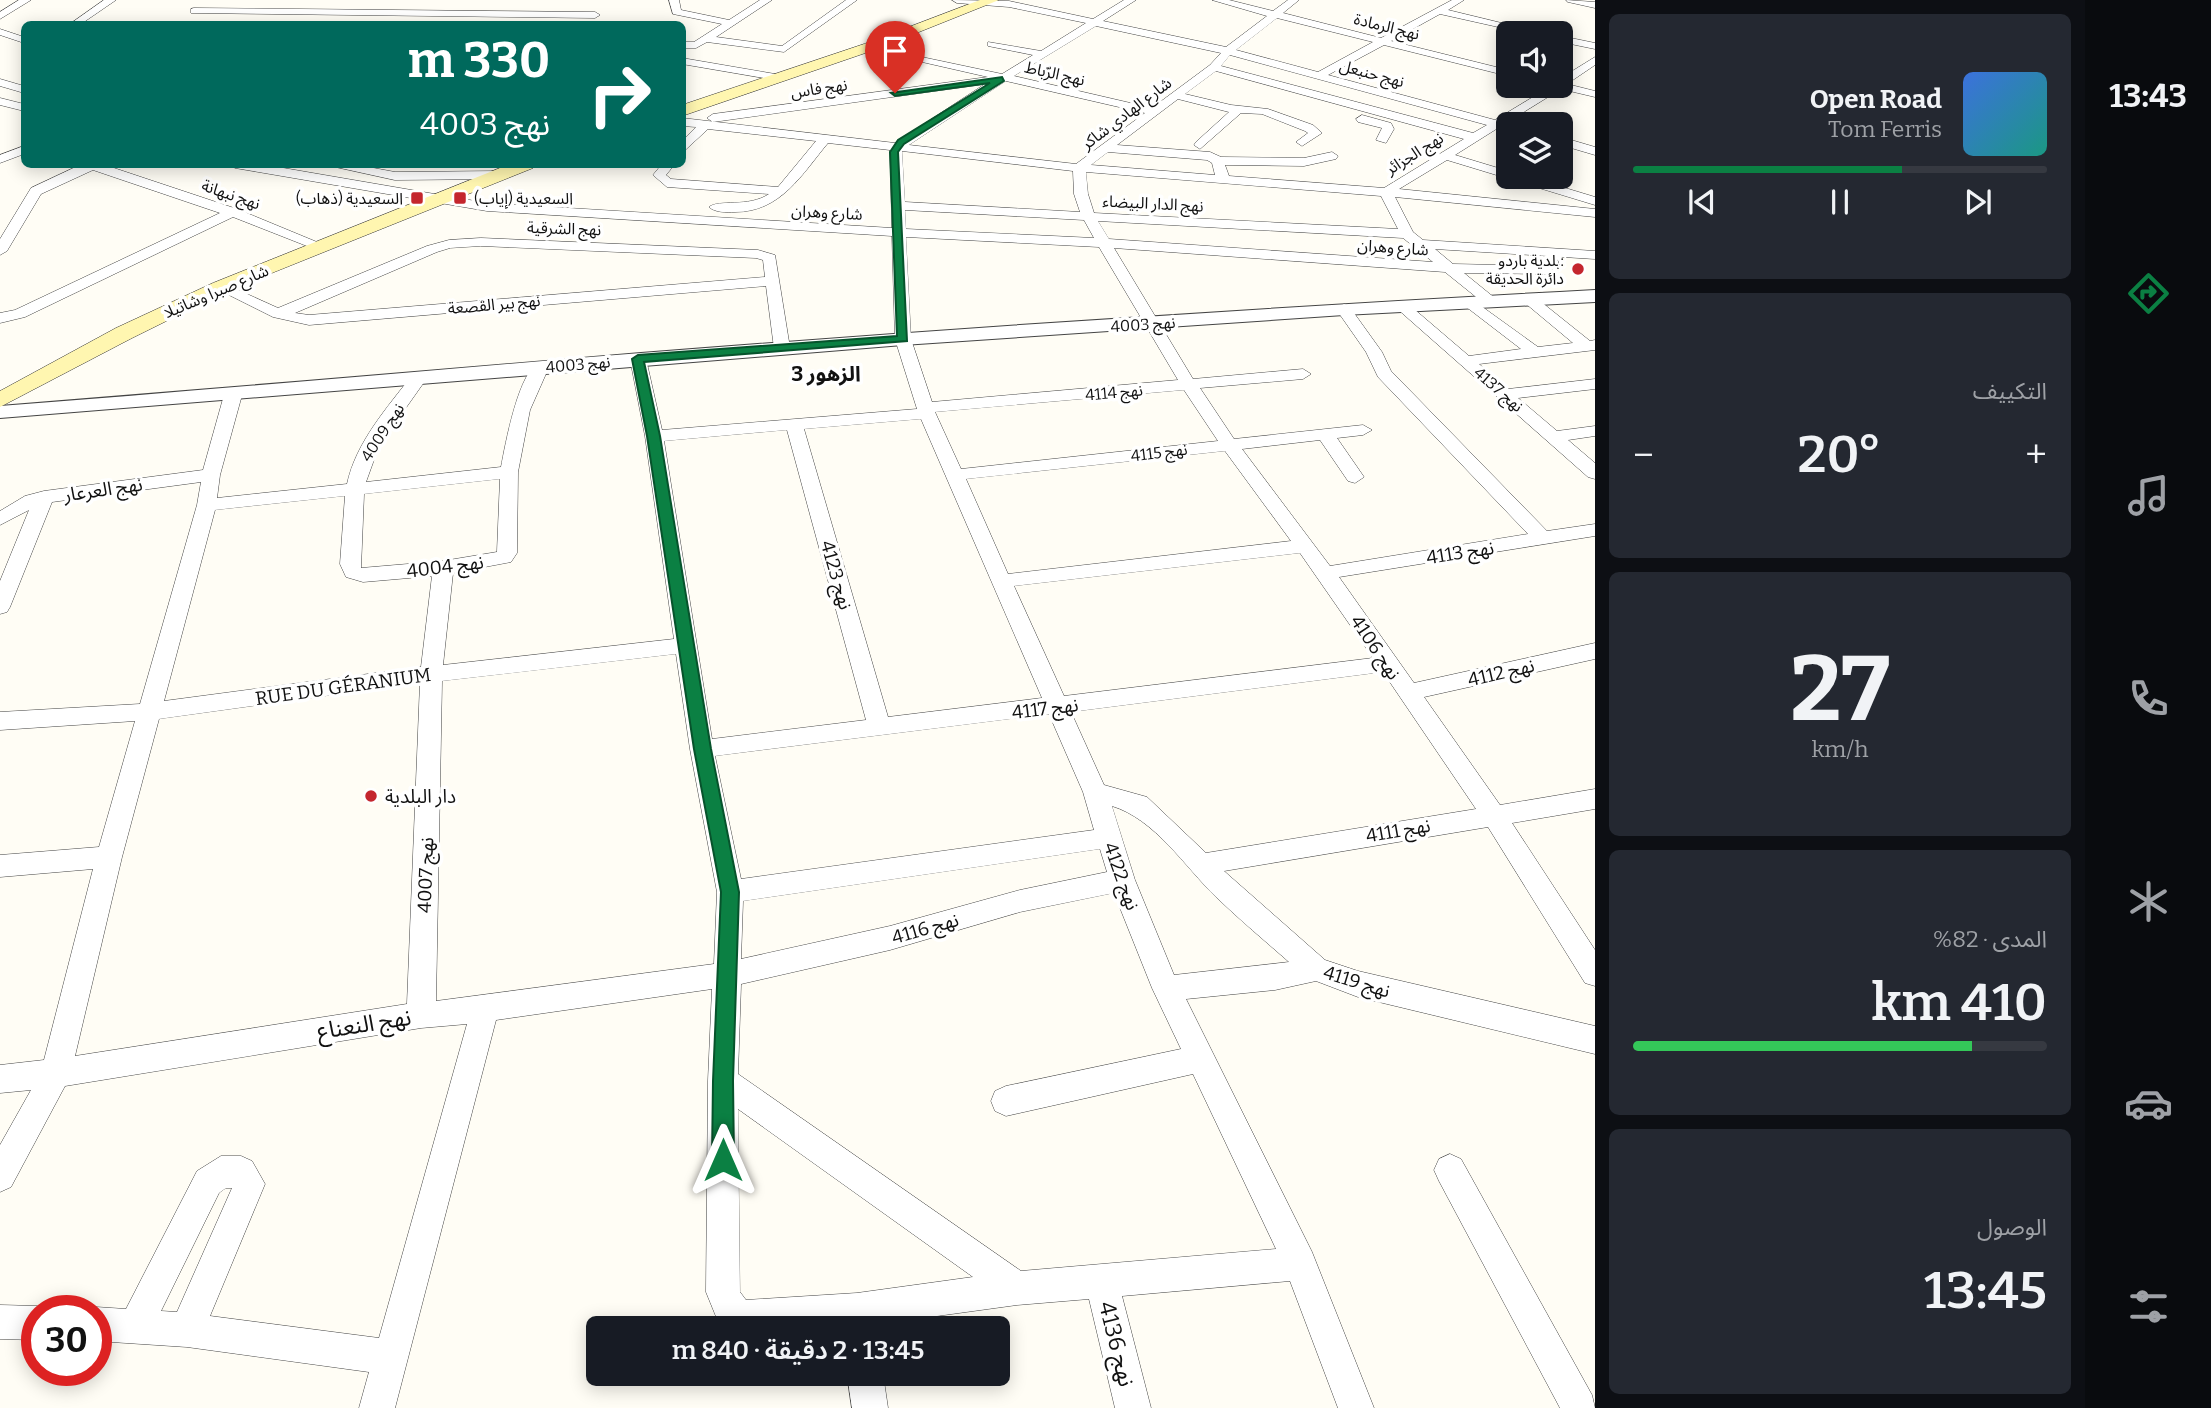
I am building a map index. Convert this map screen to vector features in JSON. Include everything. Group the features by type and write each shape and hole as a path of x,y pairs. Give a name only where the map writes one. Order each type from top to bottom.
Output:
{"main road":[{"path":"686,110 869,47 989,1"},
{"name":"شارع صبرا وشاتيلا","path":"1,401 113,339 220,287 517,168"}],"street":[{"path":"0,16 26,0"},
{"path":"80,21 111,0"},
{"path":"207,0 190,15 360,12 595,20 595,0"},
{"path":"334,21 360,12 374,0"},
{"path":"674,0 676,12 730,23"},
{"path":"686,45 696,45 766,0"},
{"path":"706,39 782,49 852,0"},
{"name":"نهج حنبعل","path":"957,0 1009,4 1228,51 1496,123"},
{"path":"896,148 1003,78 1131,0"},
{"name":"نهج الرمادة","path":"1217,0 1496,70"},
{"name":"شارع الهادي شاكر","path":"1150,324 1089,217 1081,194 1079,168 1209,70 1228,51 1294,0"},
{"path":"1320,75 1459,0"},
{"path":"1572,0 1595,5"},
{"path":"1440,10 1496,23"},
{"path":"360,12 386,21"},
{"path":"0,32 21,39"},
{"path":"1573,41 1595,46"},
{"path":"992,44 1042,54"},
{"name":"نهج الرّباط","path":"869,47 1152,111"},
{"name":"نهج الجزائر","path":"1573,76 1595,60"},
{"path":"686,62 781,78"},
{"path":"1209,70 1472,137"},
{"path":"1209,70 1387,126 1382,140"},
{"name":"نهج فاس","path":"686,121 1003,78"},
{"path":"0,82 21,89"},
{"path":"1573,88 1595,94"},
{"path":"1175,95 1238,110 1264,111 1316,133 1302,142"},
{"name":"نهج الجزائر","path":"1521,112 1541,98"},
{"path":"1,102 21,107"},
{"path":"1200,145 1238,110"},
{"path":"686,123 1079,168 1386,192 1595,213"},
{"path":"686,145 705,125"},
{"name":"نهج الجزائر","path":"1491,302 1412,239 1386,192 1472,137 1496,127"},
{"path":"699,206 755,207 766,203 781,191 824,140"},
{"path":"1573,144 1595,150"},
{"path":"0,159 20,147"},
{"name":"نهج 4122","path":"896,148 903,339 926,410 1095,792 1122,880 1166,988 1198,1059 1300,1264 1356,1408"},
{"path":"1106,148 1201,154 1218,161 1304,162 1332,156"},
{"path":"1443,155 1496,170"},
{"path":"1218,161 1223,179"},
{"path":"0,251 40,188 85,168"},
{"name":"نهج نبهانة","path":"101,168 232,212 322,247"},
{"name":"شارع وهران","path":"258,168 478,206 578,215 1027,238 1449,268 1546,270"},
{"path":"350,168 395,176 500,175"},
{"path":"665,168 659,175 667,183 781,191"},
{"path":"1556,189 1595,201"},
{"path":"578,215 601,206 650,203"},
{"name":"نهج الدار البيضاء","path":"898,206 1412,239 1595,255"},
{"path":"0,318 20,314 232,212"},
{"path":"0,219 19,218"},
{"name":"نهج الشرقية","path":"278,314 432,248 462,242 758,254 770,258 782,348"},
{"name":"نهج بير القصعة","path":"220,287 278,314 309,320 773,281"},
{"name":"نهج 4003","path":"1,401 233,395 541,367 903,339 1345,309 1592,298"},
{"path":"1530,300 1591,345"},
{"path":"1470,303 1534,352"},
{"name":"نهج 4137","path":"1402,306 1595,472"},
{"path":"1345,309 1374,352 1384,373 1543,539"},
{"name":"نهج 4106","path":"1150,324 1229,444 1325,573 1493,814 1595,974"},
{"path":"1467,361 1591,345"},
{"path":"638,359 654,436 702,749 730,892 723,1081 723,1292 729,1307 739,1316"},
{"path":"207,505 509,472 521,410 541,367"},
{"name":"نهج 4114","path":"654,436 794,425 1303,373"},
{"name":"نهج 4009","path":"354,491 360,466 419,378"},
{"path":"1506,394 1595,384"},
{"path":"0,1176 56,1073 109,857 207,505 211,475 233,395"},
{"name":"نهج 4123","path":"794,425 879,726"},
{"name":"نهج 4115","path":"955,475 1363,430"},
{"path":"1554,437 1595,431"},
{"path":"1325,434 1355,477"},
{"name":"نهج 4004","path":"354,491 349,564 353,572 363,575 443,568 499,560 508,553 509,472"},
{"name":"نهج العرعار","path":"0,519 32,500 44,497 211,475"},
{"path":"0,607 44,497"},
{"name":"نهج 4113","path":"1325,573 1595,530"},
{"path":"1002,581 1304,546"},
{"name":"نهج 4007","path":"421,1015 431,674 443,568"},
{"name":"RUE DU GÉRANIUM","path":"0,721 148,712 431,674 686,645"},
{"name":"نهج 4112","path":"1407,693 1595,651"},
{"name":"نهج 4117","path":"702,749 1387,664"},
{"name":"نهج 4119","path":"1095,792 1138,804 1225,889 1316,969 1358,984 1595,1040"},
{"name":"نهج 4111","path":"1201,864 1595,799"},
{"path":"730,892 1107,838"},
{"path":"0,866 109,857"},
{"name":"نهج 4116","path":"728,974 890,938 1020,901 1122,880"},
{"path":"1166,988 1275,978 1316,969"},
{"name":"نهج النعناع","path":"0,1079 56,1073 421,1015 485,1009 728,974"},
{"path":"377,1408 485,1009"},
{"path":"1006,1101 1198,1059"},
{"path":"723,1081 1017,1288"},
{"path":"1450,1170 1579,1408"},
{"path":"136,1325 208,1182 221,1172 241,1172 248,1184 246,1193 187,1330"},
{"path":"873,1316 1017,1288 1300,1264"},
{"name":"نهج 4136","path":"1101,1279 1133,1408"},
{"path":"0,1322 21,1323"},
{"path":"112,1324 187,1330 389,1357"},
{"path":"867,1386 870,1408"}],"place":[{"name":"السعيدية (ذهاب)","path":"417,198"},
{"name":"السعيدية (إياب)","path":"460,198"},
{"name":"بلدية باردو: دائرة الحديقة","path":"1578,269"},
{"name":"دار البلدية","path":"371,796"}],"district":[{"name":"الزهور 3","path":"826,374"}],"route":[{"path":"723,1160 730,892 702,749 654,436 638,359 903,339 894,152 901,142 1002,79 895,93"}]}
